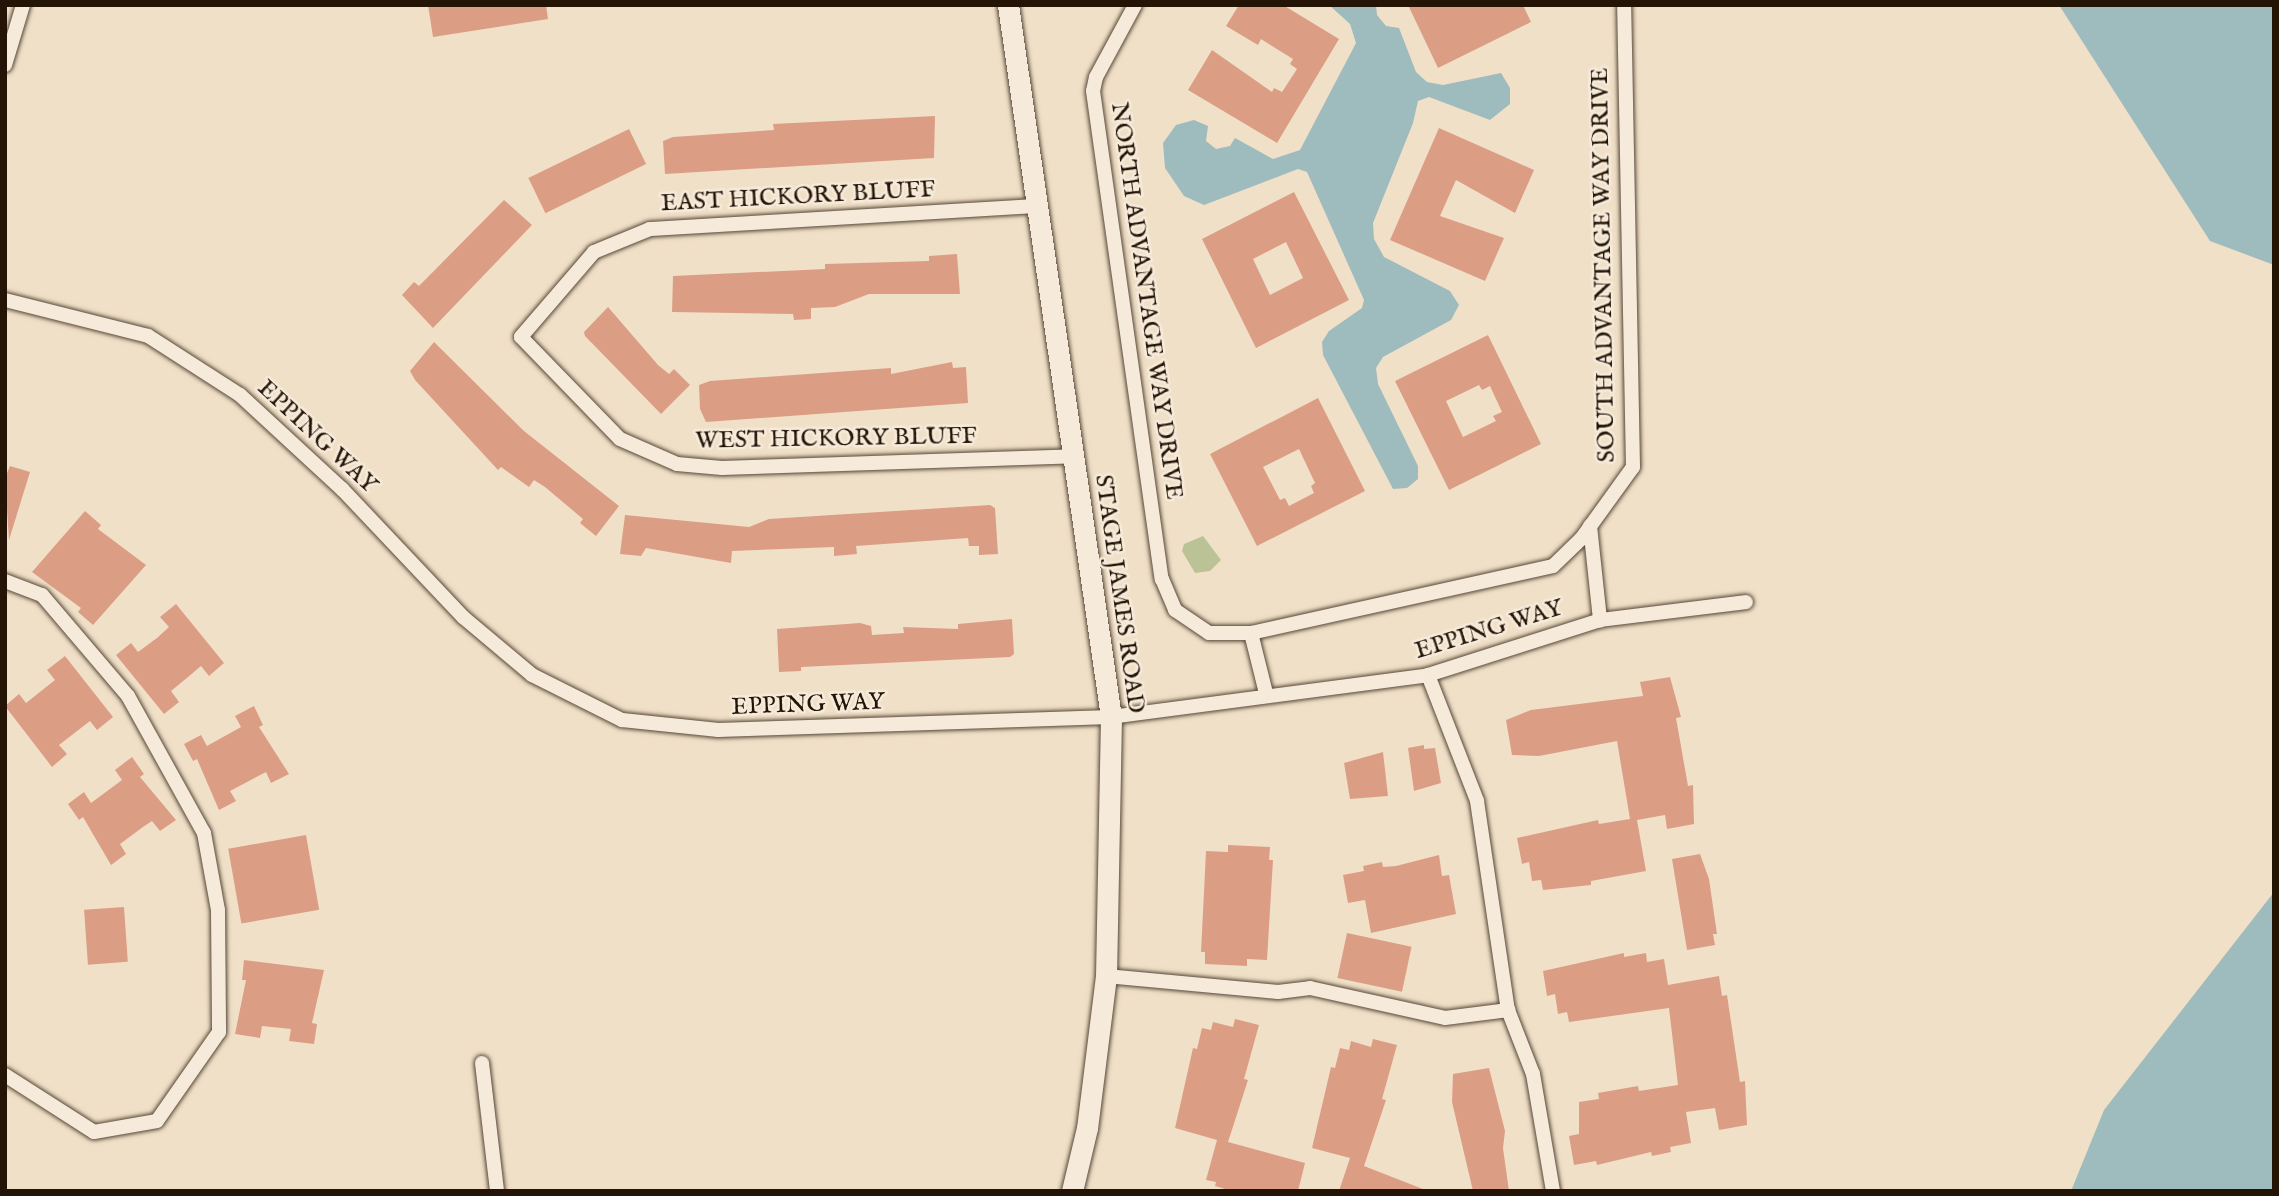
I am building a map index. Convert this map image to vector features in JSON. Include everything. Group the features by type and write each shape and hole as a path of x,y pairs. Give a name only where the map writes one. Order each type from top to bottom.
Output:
{"main road":[{"name":"STAGE JAMES ROAD","path":"1008,5 1111,717 1106,976 1087,1128 1072,1191"}],"street":[{"path":"5,65 23,5"},
{"name":"NORTH ADVANTAGE WAY DRIVE","path":"1135,5 1096,77 1093,91 1162,579 1175,610"},
{"name":"SOUTH ADVANTAGE WAY DRIVE","path":"1175,610 1209,634 1251,633 1553,566 1590,526 1633,467 1624,5"},
{"name":"EAST HICKORY BLUFF","path":"521,337 594,251 650,229 1037,206"},
{"name":"EPPING WAY","path":"5,300 148,336 240,395 342,489 463,617 532,675 622,720 718,730 1111,717 1266,693 1428,675 1601,620 1746,601"},
{"name":"WEST HICKORY BLUFF","path":"521,337 620,439 677,464 722,468 1075,456"},
{"path":"1590,526 1601,620"},
{"path":"5,581 42,595 128,696 204,833 218,911 219,1032 157,1121 94,1132 5,1075"},
{"path":"1251,633 1266,693"},
{"path":"1428,675 1477,801 1508,1010 1533,1074 1553,1191"},
{"path":"1106,976 1278,992 1310,988 1445,1018 1508,1010"},
{"path":"482,1063 497,1191"}],"green space":[{"path":"1203,536 1221,560 1210,571 1195,573 1182,551 1184,544"}],"water":[{"path":"1329,5 1376,5 1377,15 1386,26 1399,28 1416,72 1427,82 1443,85 1501,73 1510,88 1510,104 1490,120 1429,97 1418,101 1413,123 1373,223 1374,239 1384,257 1450,291 1459,305 1451,320 1383,357 1376,368 1378,384 1418,466 1418,479 1407,488 1393,489 1323,355 1322,342 1329,331 1362,308 1364,300 1307,172 1298,169 1204,205 1184,196 1165,168 1163,143 1176,125 1194,120 1208,126 1206,141 1216,149 1230,146 1235,138 1273,159 1300,150 1356,43 1350,24"},
{"path":"2059,5 2274,5 2274,265 2210,241"},
{"path":"2274,892 2274,1191 2071,1191 2104,1110"}],"building":[{"path":"428,5 546,5 548,19 433,37"},
{"path":"1239,5 1283,5 1339,39 1277,143 1188,90 1212,50 1272,92 1274,88 1282,92 1297,69 1290,64 1293,59 1261,39 1258,45 1226,26"},
{"path":"1408,5 1523,5 1531,22 1438,68"},
{"path":"935,116 934,158 665,174 663,141 673,137 774,130 773,124"},
{"path":"1439,128 1534,170 1515,213 1456,180 1440,216 1504,238 1485,281 1390,240"},
{"path":"629,129 646,164 545,213 528,178"},
{"path":"1294,192 1349,300 1256,348 1202,239","holes":["1286,242 1303,278 1270,295 1253,259"]},
{"path":"504,200 532,225 433,328 402,295 414,282 419,286"},
{"path":"957,254 960,294 869,294 835,307 811,308 811,319 794,320 793,314 672,312 673,276 825,269 825,264 929,261 929,256"},
{"path":"608,307 658,365 669,374 674,369 690,385 661,414 585,336 584,332"},
{"path":"1488,335 1541,444 1449,490 1395,381","holes":["1479,385 1482,390 1490,386 1502,412 1493,416 1496,421 1463,437 1446,401"]},
{"path":"434,342 524,431 619,506 596,536 580,523 583,519 545,487 534,480 529,487 501,467 498,470 415,380 410,371"},
{"path":"952,362 953,368 966,367 968,403 706,422 700,409 699,385 710,381 891,368 891,374"},
{"path":"1318,398 1365,491 1257,546 1210,454","holes":["1299,449 1315,483 1311,486 1314,493 1289,506 1285,498 1280,500 1263,467"]},
{"path":"10,466 30,472 9,540 5,478"},
{"path":"990,505 995,508 998,554 979,555 979,546 969,546 968,538 856,546 857,554 834,556 834,547 732,551 731,563 646,548 641,556 620,554 625,515 749,527 769,519"},
{"path":"85,511 101,525 98,529 146,565 93,625 78,612 81,608 32,572"},
{"path":"176,604 224,663 209,676 201,666 171,691 179,702 164,714 116,655 131,643 138,652 157,638 169,627 160,617"},
{"path":"1012,619 1014,654 1010,657 801,667 801,671 779,672 777,629 860,623 871,626 872,635 904,633 903,627 958,629 958,624"},
{"path":"65,656 113,717 97,730 90,721 59,745 67,754 52,767 5,706 19,694 26,703 55,680 47,670"},
{"path":"1670,677 1681,717 1676,718 1688,786 1693,785 1694,824 1667,829 1665,815 1637,820 1646,871 1591,881 1591,885 1543,890 1541,880 1532,881 1529,862 1522,864 1517,838 1598,820 1599,824 1630,819 1617,741 1539,756 1512,755 1506,720 1531,710 1643,696 1640,682"},
{"path":"254,706 263,725 259,727 289,774 271,783 266,772 230,791 236,801 219,810 197,759 193,761 184,744 201,735 207,746 241,727 235,716"},
{"path":"1424,745 1424,749 1435,748 1441,783 1414,791 1408,748"},
{"path":"1383,752 1388,796 1350,799 1344,763"},
{"path":"132,757 144,774 140,777 176,820 160,831 152,821 143,827 120,844 126,854 111,865 83,817 79,820 68,804 84,792 91,803 122,780 115,770"},
{"path":"306,835 319,910 241,924 228,849"},
{"path":"1228,845 1270,847 1269,860 1273,860 1267,960 1247,959 1247,966 1205,964 1205,952 1201,952 1206,851 1228,852"},
{"path":"1700,854 1709,879 1717,934 1713,934 1715,945 1687,950 1672,859"},
{"path":"1439,855 1442,876 1449,875 1456,914 1371,933 1365,900 1348,903 1343,875 1364,871 1363,866 1382,862 1383,867 1396,866"},
{"path":"124,907 128,962 88,965 84,910"},
{"path":"1347,933 1412,947 1402,992 1337,978"},
{"path":"1624,953 1624,957 1646,953 1647,962 1664,959 1668,985 1719,976 1722,996 1727,995 1740,1082 1745,1081 1747,1125 1719,1130 1715,1108 1686,1112 1691,1143 1670,1147 1671,1152 1652,1156 1651,1152 1597,1165 1596,1161 1574,1165 1569,1136 1579,1134 1579,1102 1599,1099 1598,1093 1638,1086 1639,1091 1678,1085 1669,1008 1569,1022 1567,1012 1558,1014 1555,994 1547,996 1543,971"},
{"path":"244,960 324,970 312,1023 317,1024 314,1044 289,1041 291,1029 262,1026 260,1038 235,1034 246,980 242,980"},
{"path":"1235,1019 1259,1025 1244,1079 1248,1080 1228,1142 1305,1163 1298,1191 1232,1191 1215,1186 1216,1182 1206,1180 1217,1140 1175,1128 1193,1048 1197,1049 1202,1028 1211,1030 1213,1022 1233,1027"},
{"path":"1373,1039 1397,1045 1382,1099 1386,1100 1364,1166 1428,1191 1339,1191 1350,1158 1312,1148 1331,1067 1335,1068 1340,1048 1349,1050 1351,1041 1371,1047"},
{"path":"1489,1068 1505,1131 1503,1148 1509,1191 1473,1191 1452,1102 1453,1074"}]}
